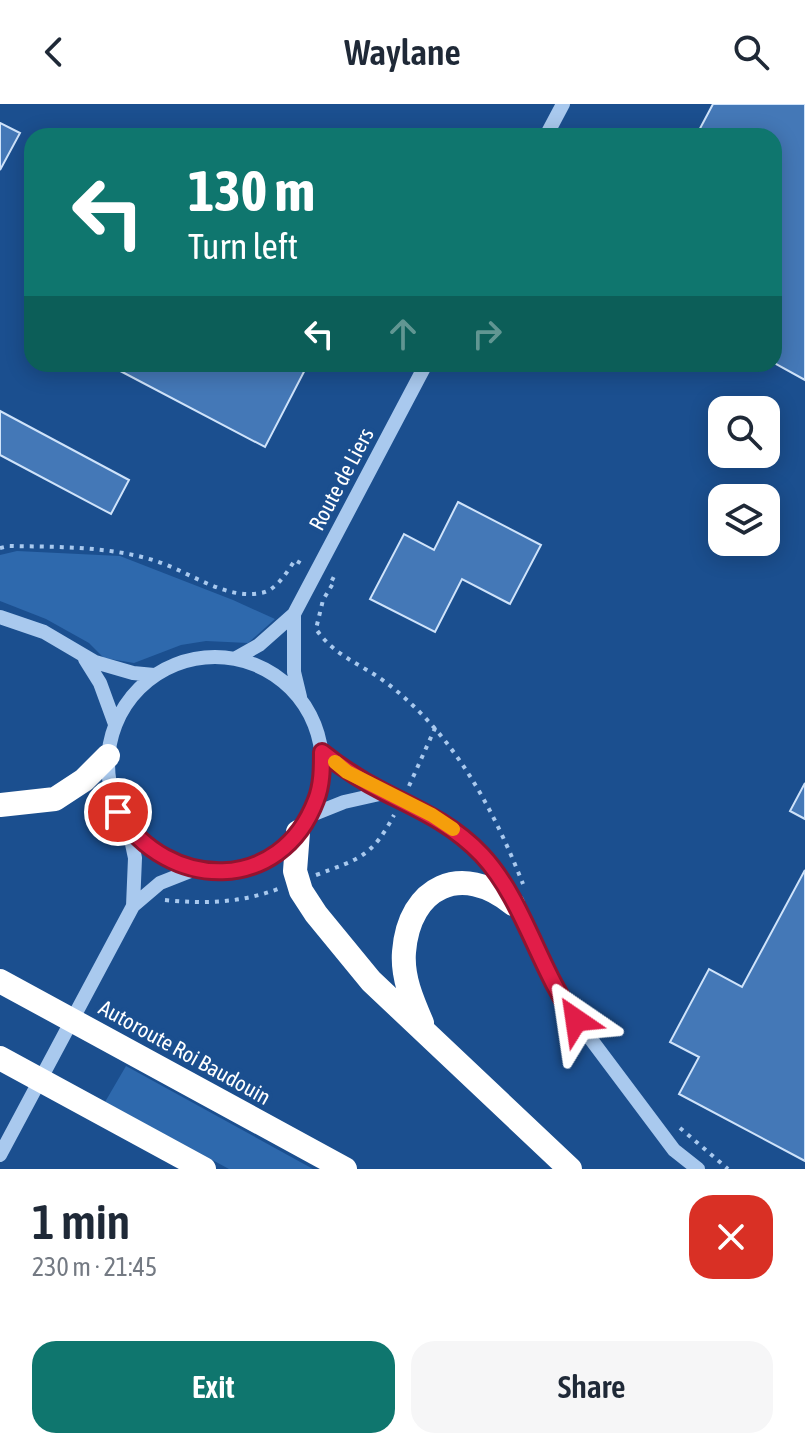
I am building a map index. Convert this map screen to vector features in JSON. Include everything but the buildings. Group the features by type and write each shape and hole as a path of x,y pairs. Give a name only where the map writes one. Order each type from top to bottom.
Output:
{"highway":[{"path":"0,805 55,799 84,780 108,756"},
{"path":"304,824 295,871 297,882 308,901 371,981 570,1169"},
{"path":"428,1036 411,997 404,967 406,936 416,910 440,888 459,882 489,887 521,901"},
{"name":"Autoroute Roi Baudouin","path":"4,983 345,1169"},
{"path":"0,1058 204,1169"}],"street":[{"path":"550,128 563,104"},
{"name":"Route de Liers","path":"236,658 259,645 294,614 422,372"},
{"name":"Route de Liers","path":"294,614 294,672 300,697"},
{"path":"0,617 44,632 84,658 111,668 154,675"},
{"path":"133,906 135,858 129,829 112,795 108,756 115,724 133,694 154,675 180,662 209,656 236,658 263,667 300,697 317,730 322,752 321,779 304,824"},
{"path":"84,658 100,683 115,724"},
{"path":"322,752 347,772 432,815 472,845 492,867 521,901 563,1002 674,1150 698,1169"},
{"path":"0,1155 133,906 160,883 193,870 232,870 251,865 277,852 304,824 344,802 384,793"},
{"path":"129,829 158,855 193,870"}],"path":[{"path":"0,548 86,547 155,560 237,594 264,593 284,577 295,560 316,572"},
{"path":"335,580 323,600 316,629 328,646 387,683 436,726 498,824 521,901"},
{"path":"675,1122 728,1169"}],"shaded area":[{"path":"17,551 120,556 275,619 248,643 206,641 181,645 134,663 104,658 89,643 46,619 0,601 0,555"},
{"path":"126,1066 313,1169 229,1169 105,1102"}],"slow traffic":[{"path":"335,762 347,772 453,829"}],"route":[{"path":"118,812 143,844 174,863 211,872 251,865 285,846 309,816 321,779 322,752 347,772 432,815 484,857 513,904 563,1002 576,1020"}]}
